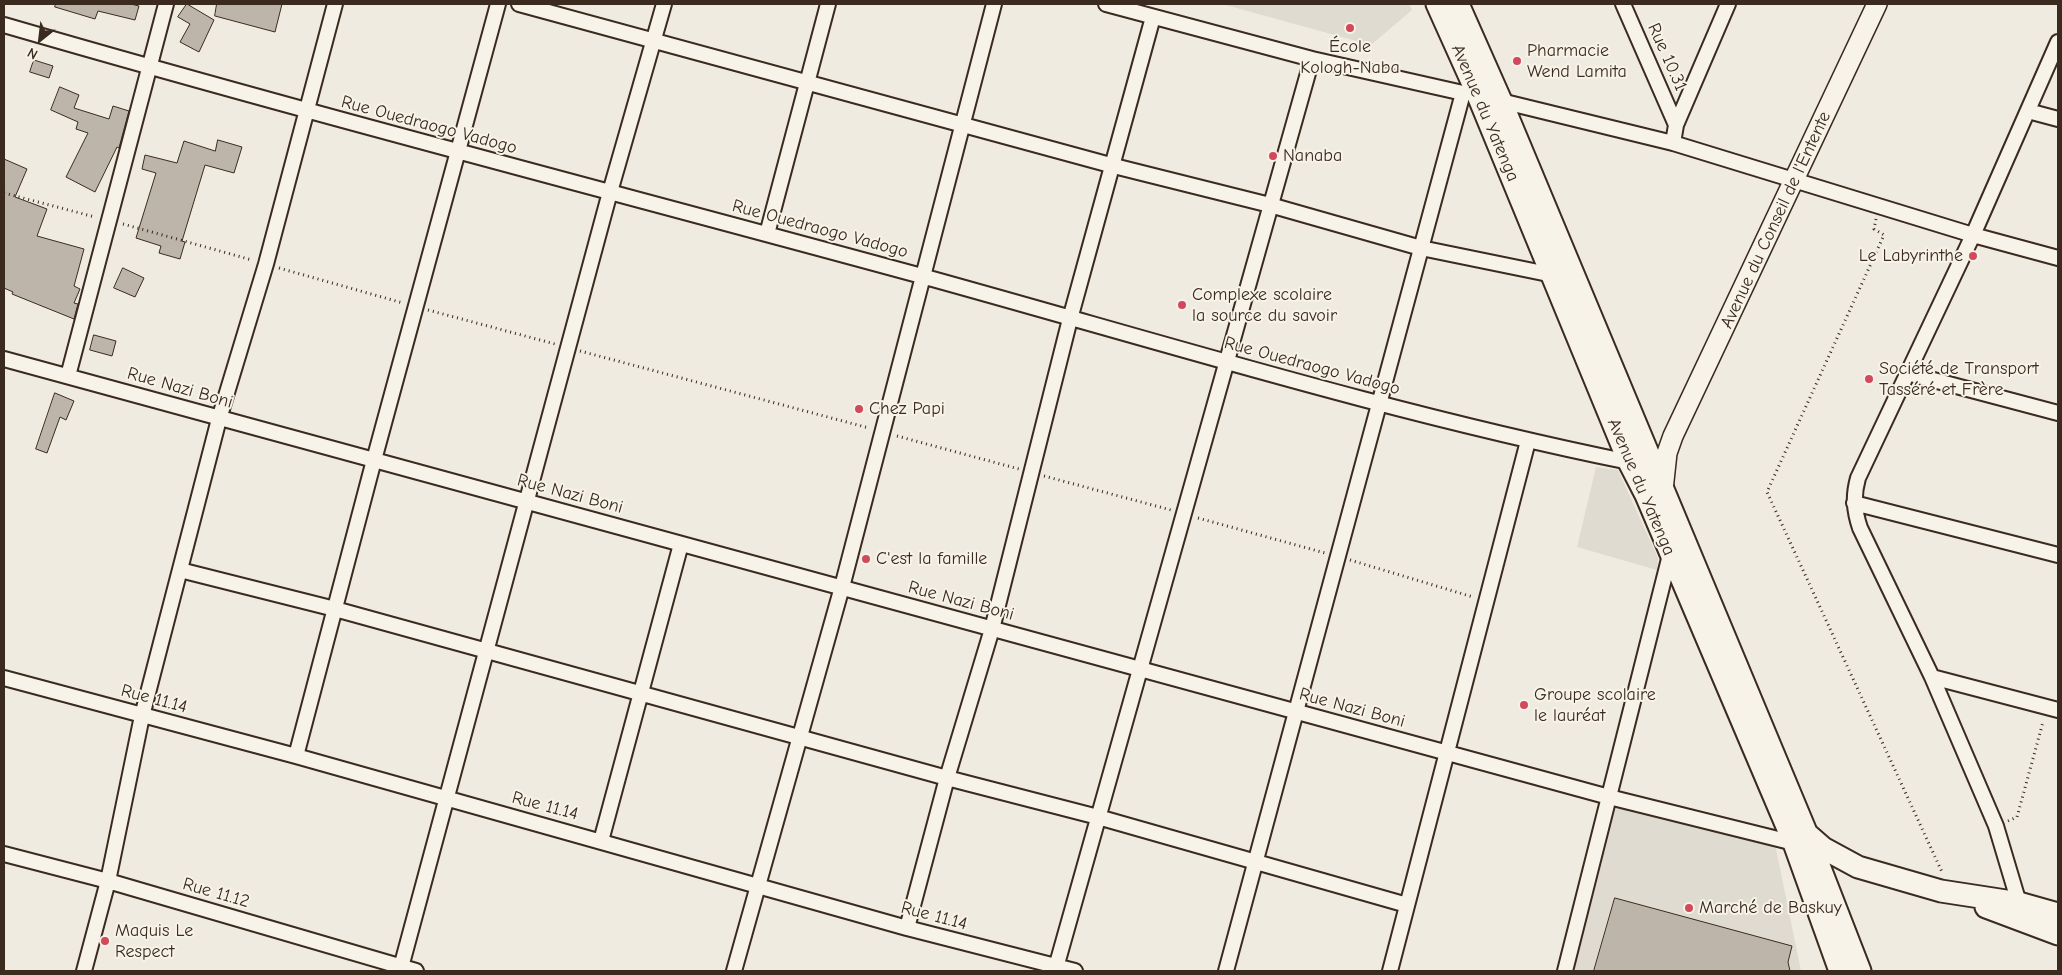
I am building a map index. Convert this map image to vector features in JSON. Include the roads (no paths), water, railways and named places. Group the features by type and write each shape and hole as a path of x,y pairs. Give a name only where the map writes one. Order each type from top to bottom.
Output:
{"main road":[{"name":"Avenue du Yatenga","path":"1437,4 1470,93 1553,275 1629,462 1646,495 1670,555 1860,971"},
{"name":"Avenue du Yatenga","path":"1458,4 1501,101 1663,490 1800,838 1840,971"},
{"path":"1800,838 1823,848 1850,864 1942,881 2058,914"},
{"path":"1942,881 2058,934"}],"street":[{"path":"68,376 166,4"},
{"path":"84,971 108,881 142,716 219,419 266,264 335,4"},
{"path":"296,756 498,4"},
{"path":"519,4 1114,166 1270,205 1421,248 1553,275"},
{"path":"400,969 610,192 664,4"},
{"path":"767,234 828,4"},
{"path":"734,971 842,587 994,4"},
{"path":"1106,4 1312,59 1470,93 1672,143 1972,235 2058,258"},
{"name":"Rue 10.31","path":"1623,4 1676,125"},
{"path":"1672,143 1676,125 1728,4"},
{"name":"Avenue du Conseil de l'Entente","path":"1663,490 1667,453 1673,436 1796,180 1877,4"},
{"path":"907,928 948,778 992,629 1070,319 1114,166 1153,17"},
{"name":"Rue Ouedraogo Vadogo","path":"4,26 457,153 767,234 1378,404 1528,441 1629,462"},
{"path":"2019,903 1996,826 1932,677 1860,528 1854,503 1858,478 1972,235 2058,42"},
{"path":"1056,969 1312,59"},
{"path":"1226,971 1421,248 1470,93"},
{"path":"2028,110 2058,119"},
{"name":"Rue Nazi Boni","path":"4,359 1609,797 1800,838"},
{"path":"1907,373 2058,414"},
{"path":"1640,434 1656,445 1664,444 1673,436"},
{"path":"1390,971 1528,441"},
{"path":"1854,503 2058,555"},
{"path":"601,841 681,544"},
{"path":"1564,971 1670,555"},
{"path":"180,570 335,609 799,738 1098,817 1407,905"},
{"path":"1932,677 2053,708"},
{"name":"Rue 11.14","path":"4,678 296,756 1056,969 1075,971"},
{"name":"Rue 11.12","path":"4,854 108,881 400,969 416,971"}],"place":[{"name":"École Kologh-Naba","path":"1350,28"},
{"name":"Pharmacie Wend Lamita","path":"1517,61"},
{"name":"Nanaba","path":"1273,156"},
{"name":"Le Labyrinthe","path":"1973,256"},
{"name":"Complexe scolaire la source du savoir","path":"1182,305"},
{"name":"Société de Transport Tasséré et Frère","path":"1869,379"},
{"name":"Chez Papi","path":"859,409"},
{"name":"C'est la famille","path":"866,559"},
{"name":"Groupe scolaire le lauréat","path":"1524,705"},
{"name":"Marché de Baskuy","path":"1689,908"},
{"name":"Maquis Le Respect","path":"105,941"}]}
